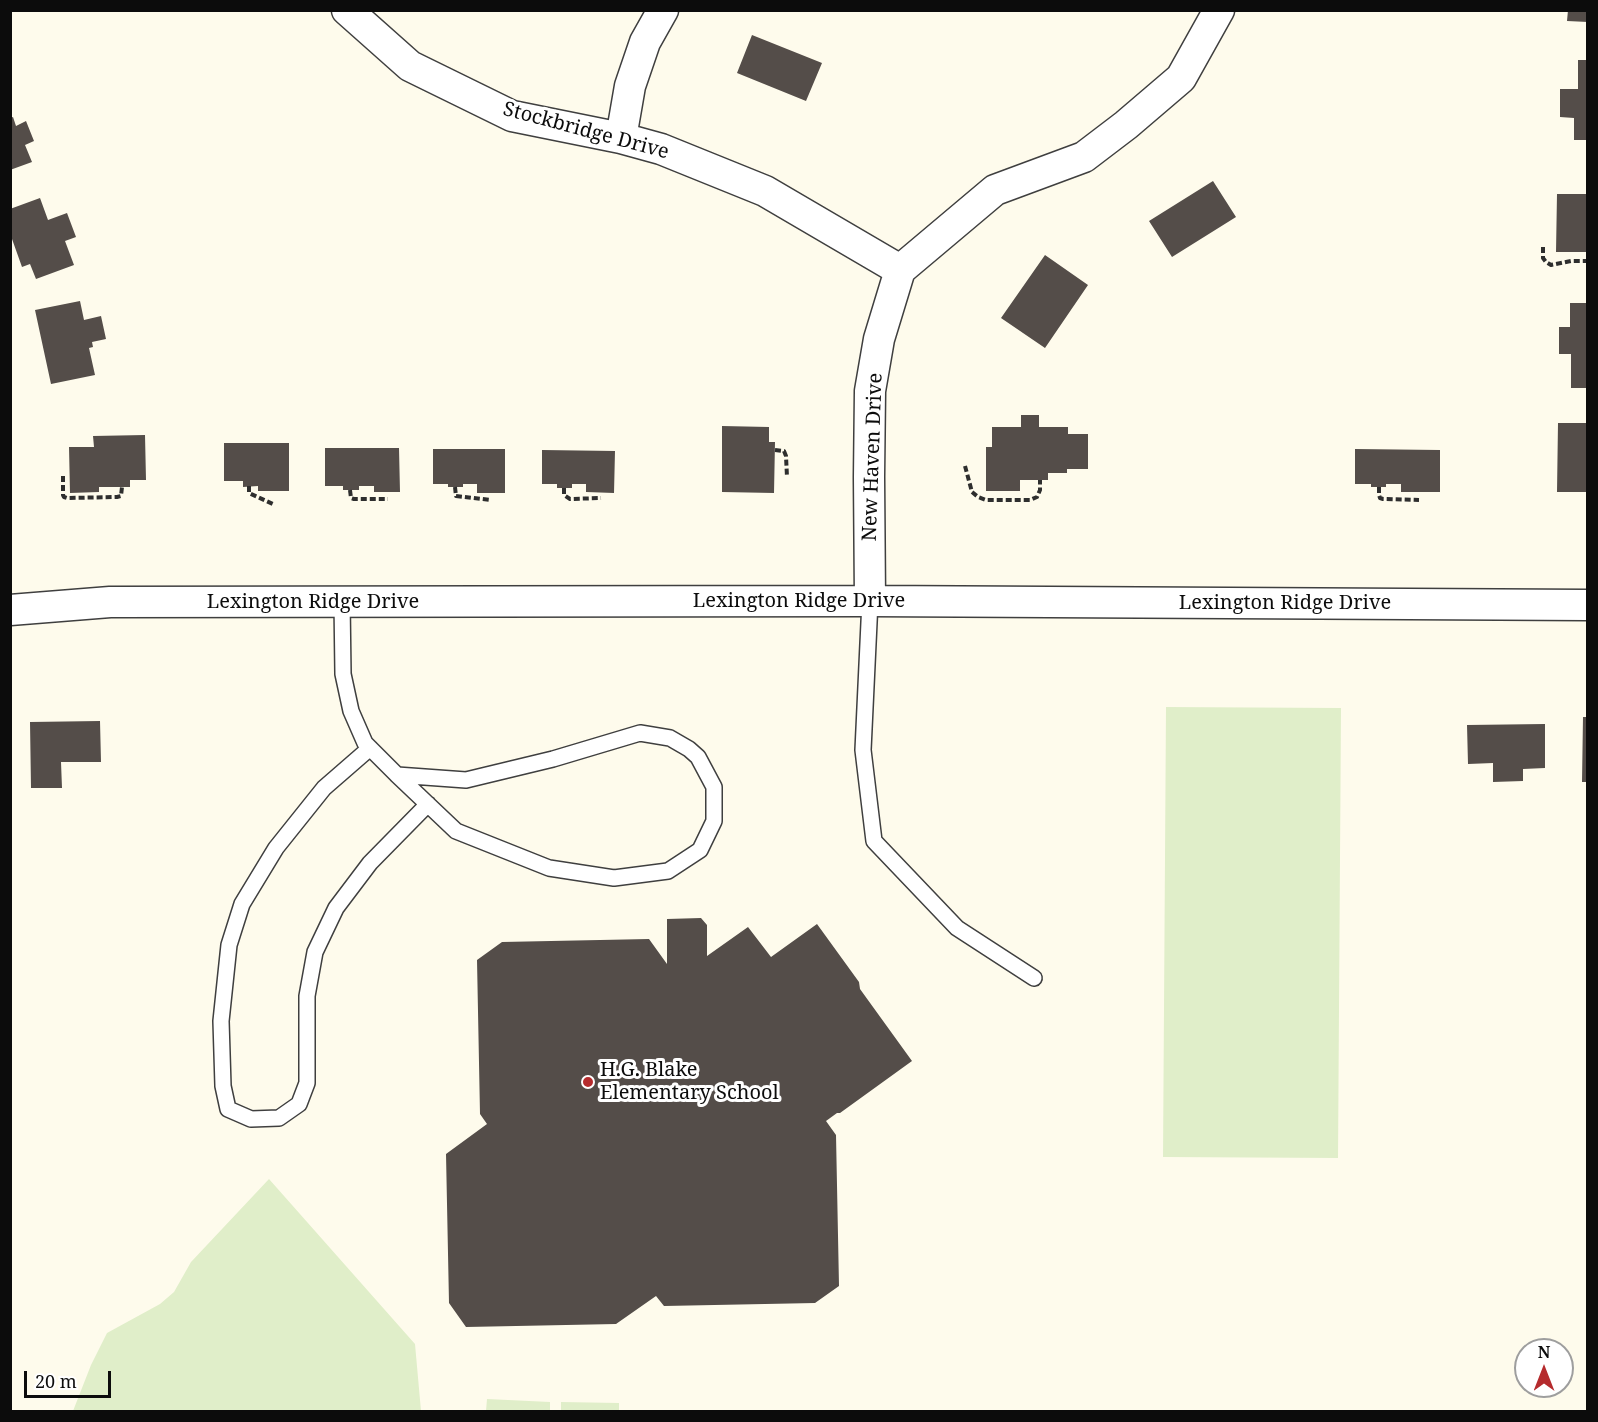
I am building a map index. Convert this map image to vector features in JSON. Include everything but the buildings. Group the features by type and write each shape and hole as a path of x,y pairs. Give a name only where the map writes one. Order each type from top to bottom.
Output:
{"street":[{"name":"Stockbridge Drive","path":"347,10 410,66 512,116 621,138 661,149 765,191 900,270"},
{"path":"621,138 630,86 645,42 663,10"},
{"path":"900,270 995,190 1084,157 1126,125 1181,78 1219,10"},
{"name":"New Haven Drive","path":"870,601 870,391 879,339 900,270"},
{"name":"Lexington Ridge Drive","path":"10,610 110,602 342,601 1587,605"}],"lane":[{"path":"342,601 343,674 351,711 365,743 397,775 456,831 549,868 614,878 668,871 700,850 714,821 714,787 699,757 670,738 640,733 553,759 466,780 397,775"},
{"path":"870,601 863,750 874,841 957,928 1034,978"},
{"path":"370,748 324,788 276,848 242,904 229,945 221,1021 223,1086 228,1109 251,1119 279,1118 299,1104 306,1083 307,996 315,952 336,908 370,863 428,804"}],"path":[{"path":"1543,247 1543,258 1551,265 1587,261"},
{"path":"775,450 784,452 786,456 787,477"},
{"path":"965,466 972,492 986,500 1030,500 1037,496 1040,490 1040,480"},
{"path":"63,476 63,495 67,498 117,497 121,496 122,487"},
{"path":"249,486 249,493 275,505"},
{"path":"455,487 456,496 491,500"},
{"path":"1379,487 1379,495 1383,499 1419,500"},
{"path":"564,488 564,495 570,498 601,498"},
{"path":"350,490 350,495 354,498 388,499"}],"green space":[{"path":"1166,707 1341,708 1338,1158 1163,1157"},
{"path":"269,1179 415,1344 421,1411 73,1411 91,1365 107,1333 160,1304 174,1292 191,1262"},
{"path":"487,1399 550,1402 550,1411 486,1411"},
{"path":"561,1402 619,1403 619,1411 561,1411"}],"place":[{"name":"H.G. Blake Elementary School","path":"588,1082"}]}
